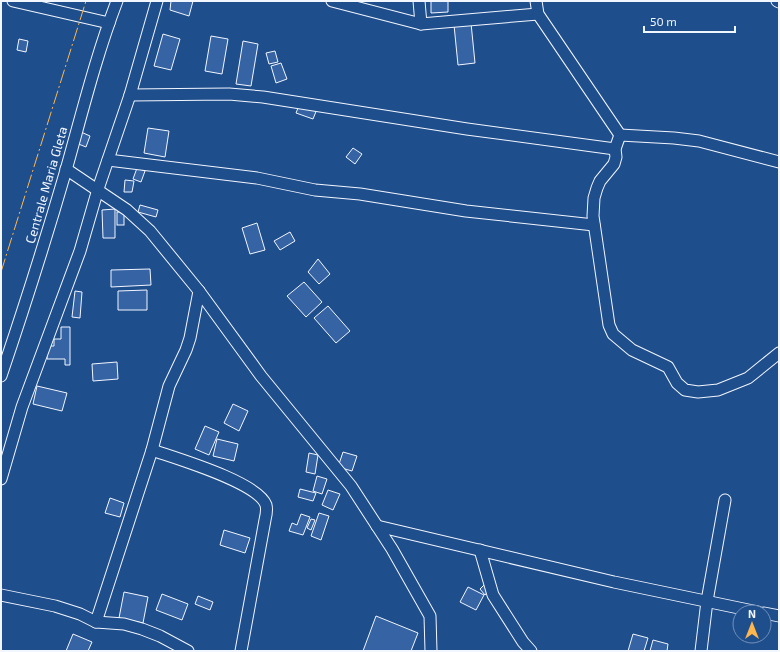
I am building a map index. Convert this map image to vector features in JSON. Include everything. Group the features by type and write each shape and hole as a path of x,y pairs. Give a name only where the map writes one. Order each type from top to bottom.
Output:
{"street":[{"path":"13,1 109,23"},
{"name":"Centrale Maria Gleta","path":"1,376 22,314 66,169 83,106 117,1"},
{"path":"1,479 22,407 80,251 98,189 130,95 157,1"},
{"path":"332,1 421,24 538,14"},
{"path":"419,1 421,24"},
{"path":"536,1 538,14 620,135"},
{"path":"130,95 229,94 263,97 467,129 615,149"},
{"path":"620,135 615,149 616,156 614,164 600,181 594,198 593,216 609,326 613,334 632,350 668,367 676,383 685,390 698,392 718,390 748,378 779,353"},
{"path":"620,135 699,141 779,162"},
{"path":"108,160 257,178 315,190 360,194 466,210 594,225"},
{"path":"66,169 98,189 127,210 150,231 199,291 261,376 351,486 392,549 430,616 432,651"},
{"path":"96,622 152,450 168,386 186,350 190,338 199,291"},
{"path":"152,450 234,479 257,493 266,505 266,520 241,651"},
{"path":"701,651 707,601 725,500"},
{"path":"377,526 614,582 732,606"},
{"path":"480,550 493,595 523,642 531,651"},
{"path":"1,595 55,606 80,614 96,622 124,624 142,629 160,636 188,651"}],"building":[{"path":"171,1 193,1 189,16 170,10"},
{"path":"431,1 448,1 448,12 431,13"},
{"path":"471,23 475,63 458,65 454,25"},
{"path":"163,34 180,39 171,70 154,66"},
{"path":"211,36 228,39 222,74 205,71"},
{"path":"19,39 28,41 26,52 17,50"},
{"path":"243,41 258,44 251,86 236,84"},
{"path":"275,51 278,62 269,64 266,53"},
{"path":"281,63 287,79 276,83 271,66"},
{"path":"300,103 317,109 313,119 296,113"},
{"path":"148,128 169,131 165,157 144,153"},
{"path":"81,132 90,136 86,147 76,143"},
{"path":"353,148 362,154 355,164 346,157"},
{"path":"137,168 145,171 141,182 133,179"},
{"path":"125,180 134,181 132,192 124,192"},
{"path":"140,205 158,210 156,217 138,212"},
{"path":"115,209 115,238 103,238 102,210"},
{"path":"117,212 124,212 124,225 117,225"},
{"path":"257,223 265,250 250,254 242,228"},
{"path":"290,232 295,241 280,250 274,241"},
{"path":"318,259 330,274 319,284 308,272"},
{"path":"150,269 151,285 111,287 111,270"},
{"path":"304,282 322,302 306,317 287,296"},
{"path":"147,290 147,310 118,310 118,291"},
{"path":"75,291 82,292 80,318 72,317"},
{"path":"328,306 350,331 336,343 314,318"},
{"path":"61,327 70,327 70,365 65,365 65,359 47,359 47,346 54,346 54,339 61,339"},
{"path":"117,362 118,379 93,381 92,364"},
{"path":"37,386 67,393 62,411 33,404"},
{"path":"233,404 248,411 239,431 224,423"},
{"path":"205,426 219,432 209,455 195,449"},
{"path":"217,439 238,444 234,461 213,456"},
{"path":"343,452 357,456 352,471 338,467"},
{"path":"309,453 318,455 315,474 306,472"},
{"path":"317,476 327,479 322,494 313,491"},
{"path":"300,489 316,493 313,501 298,497"},
{"path":"328,490 340,494 333,510 322,505"},
{"path":"110,498 124,503 120,517 105,513"},
{"path":"319,513 329,516 321,540 311,536"},
{"path":"301,514 310,517 303,535 289,531 292,523 297,525"},
{"path":"311,519 315,520 311,530 307,528"},
{"path":"224,530 250,538 245,553 220,545"},
{"path":"484,585 489,590 485,595 480,589"},
{"path":"468,587 484,595 476,610 460,602"},
{"path":"124,592 148,597 143,623 119,618"},
{"path":"162,594 188,604 182,620 156,610"},
{"path":"198,596 213,602 210,610 195,604"},
{"path":"376,616 418,633 411,651 363,651"},
{"path":"73,634 92,642 88,651 66,651"},
{"path":"633,634 648,638 644,651 628,651"},
{"path":"653,640 668,644 667,651 650,651"}],"power":[{"path":"1,272 86,1"}]}
